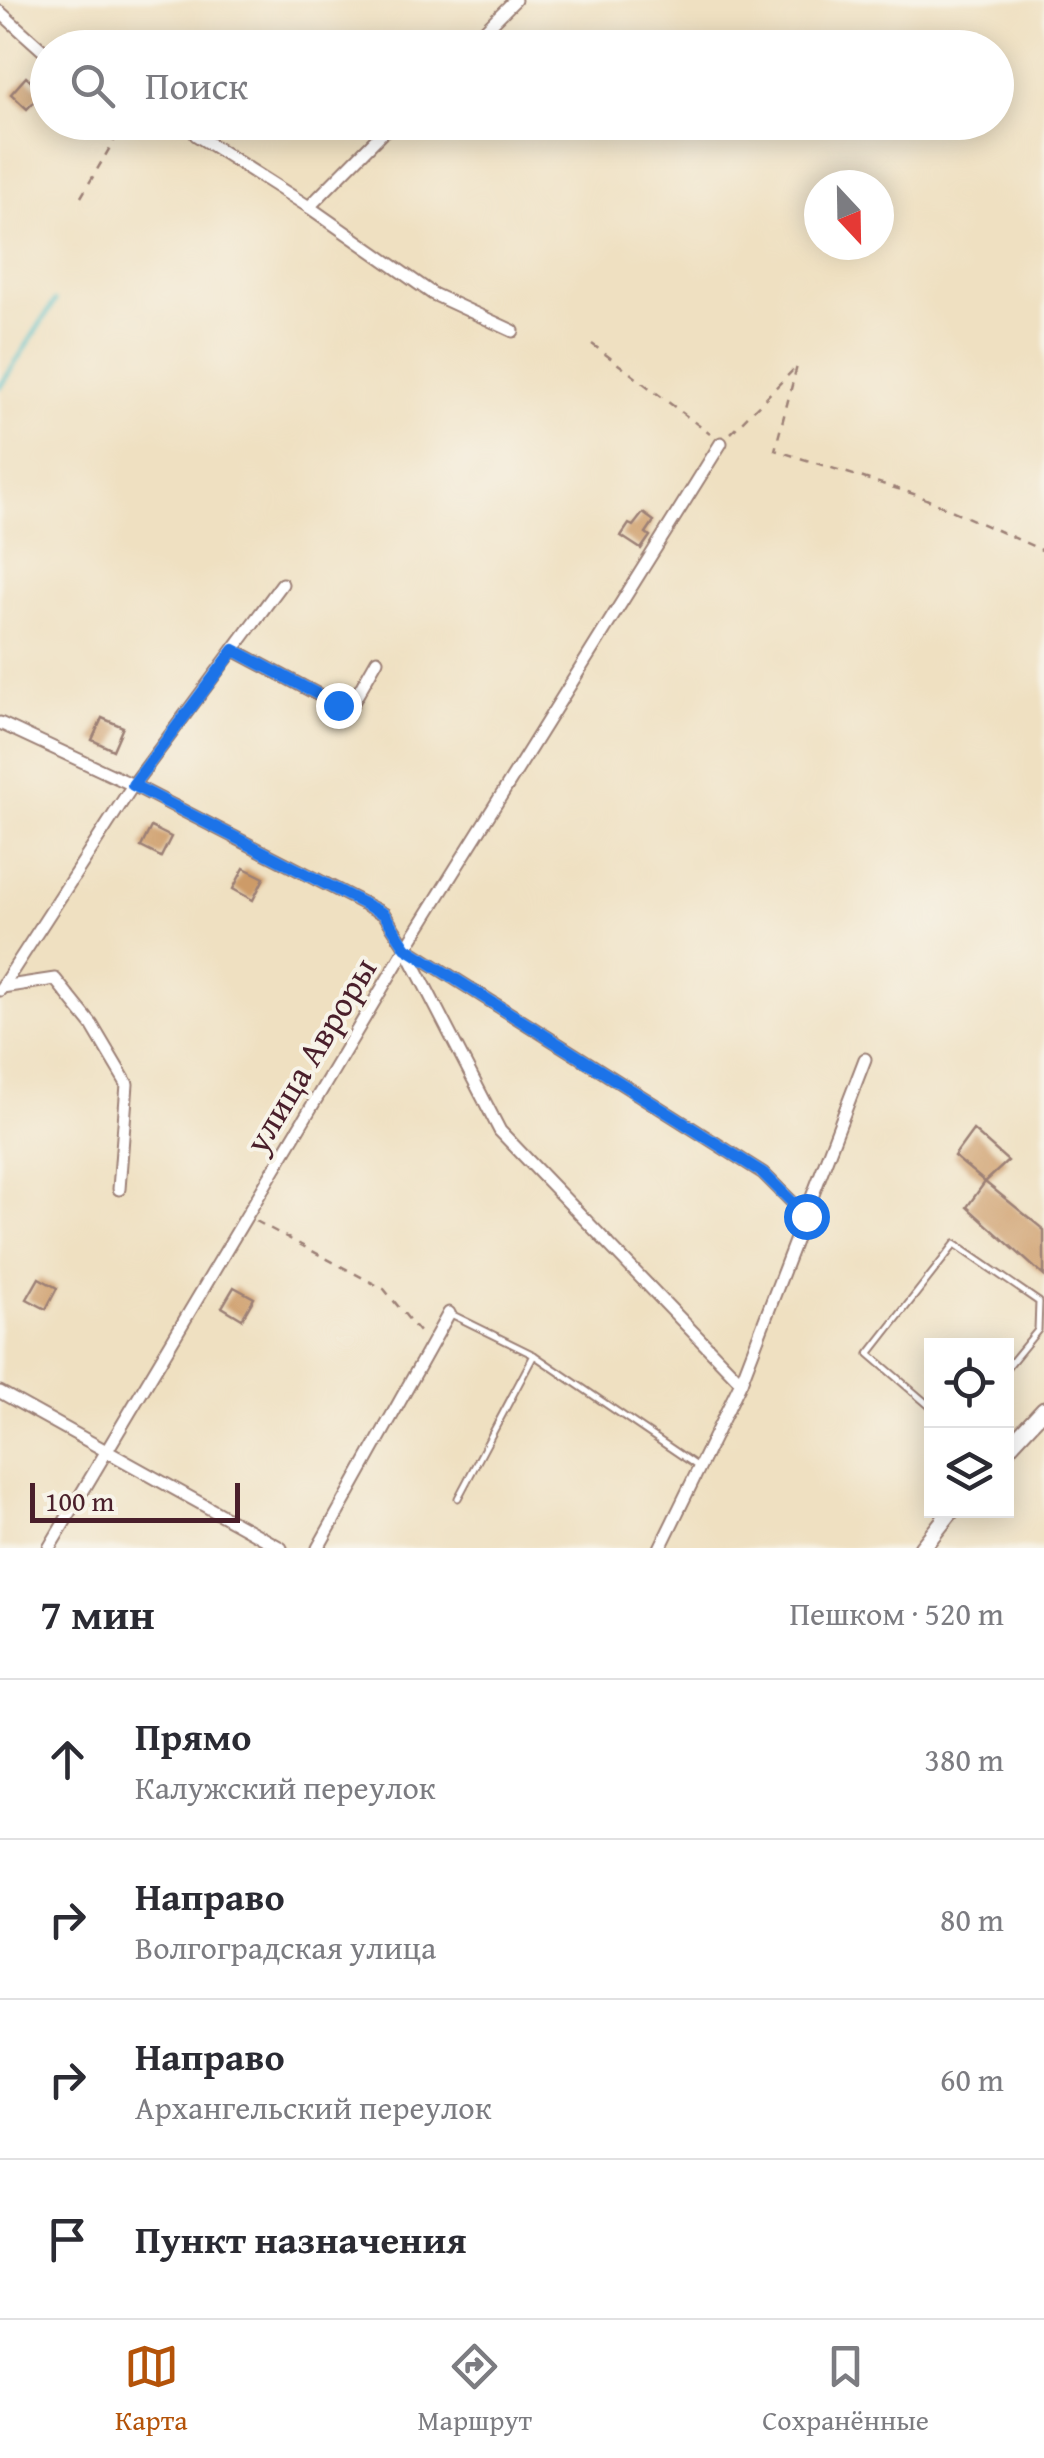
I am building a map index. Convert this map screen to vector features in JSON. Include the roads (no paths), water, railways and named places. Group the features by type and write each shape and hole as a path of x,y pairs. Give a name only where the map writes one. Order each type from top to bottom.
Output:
{"main road":[{"path":"1014,1441 1044,1409"},
{"path":"922,1548 946,1518"}],"street":[{"path":"486,30 515,0"},
{"path":"0,12 30,39"},
{"path":"205,140 433,294 513,331"},
{"path":"309,207 375,140"},
{"name":"улица Авроры","path":"50,1548 406,948 721,443"},
{"path":"1,988 133,785 282,584"},
{"path":"234,650 338,705 352,704 377,660"},
{"path":"0,724 133,785 384,914 406,948 500,1131 741,1382"},
{"path":"406,948 763,1173 806,1216"},
{"path":"1,988 55,979 92,1024 127,1084 119,1188"},
{"path":"660,1548 741,1382 866,1060"},
{"path":"318,1548 449,1313"},
{"path":"0,1392 281,1548"}],"lane":[{"path":"924,1401 869,1354 955,1244 1039,1302 1038,1330 1014,1359"},
{"path":"449,1313 534,1355 699,1468"},
{"path":"458,1498 534,1355"}],"waterway":[{"path":"0,387 55,301"}]}
